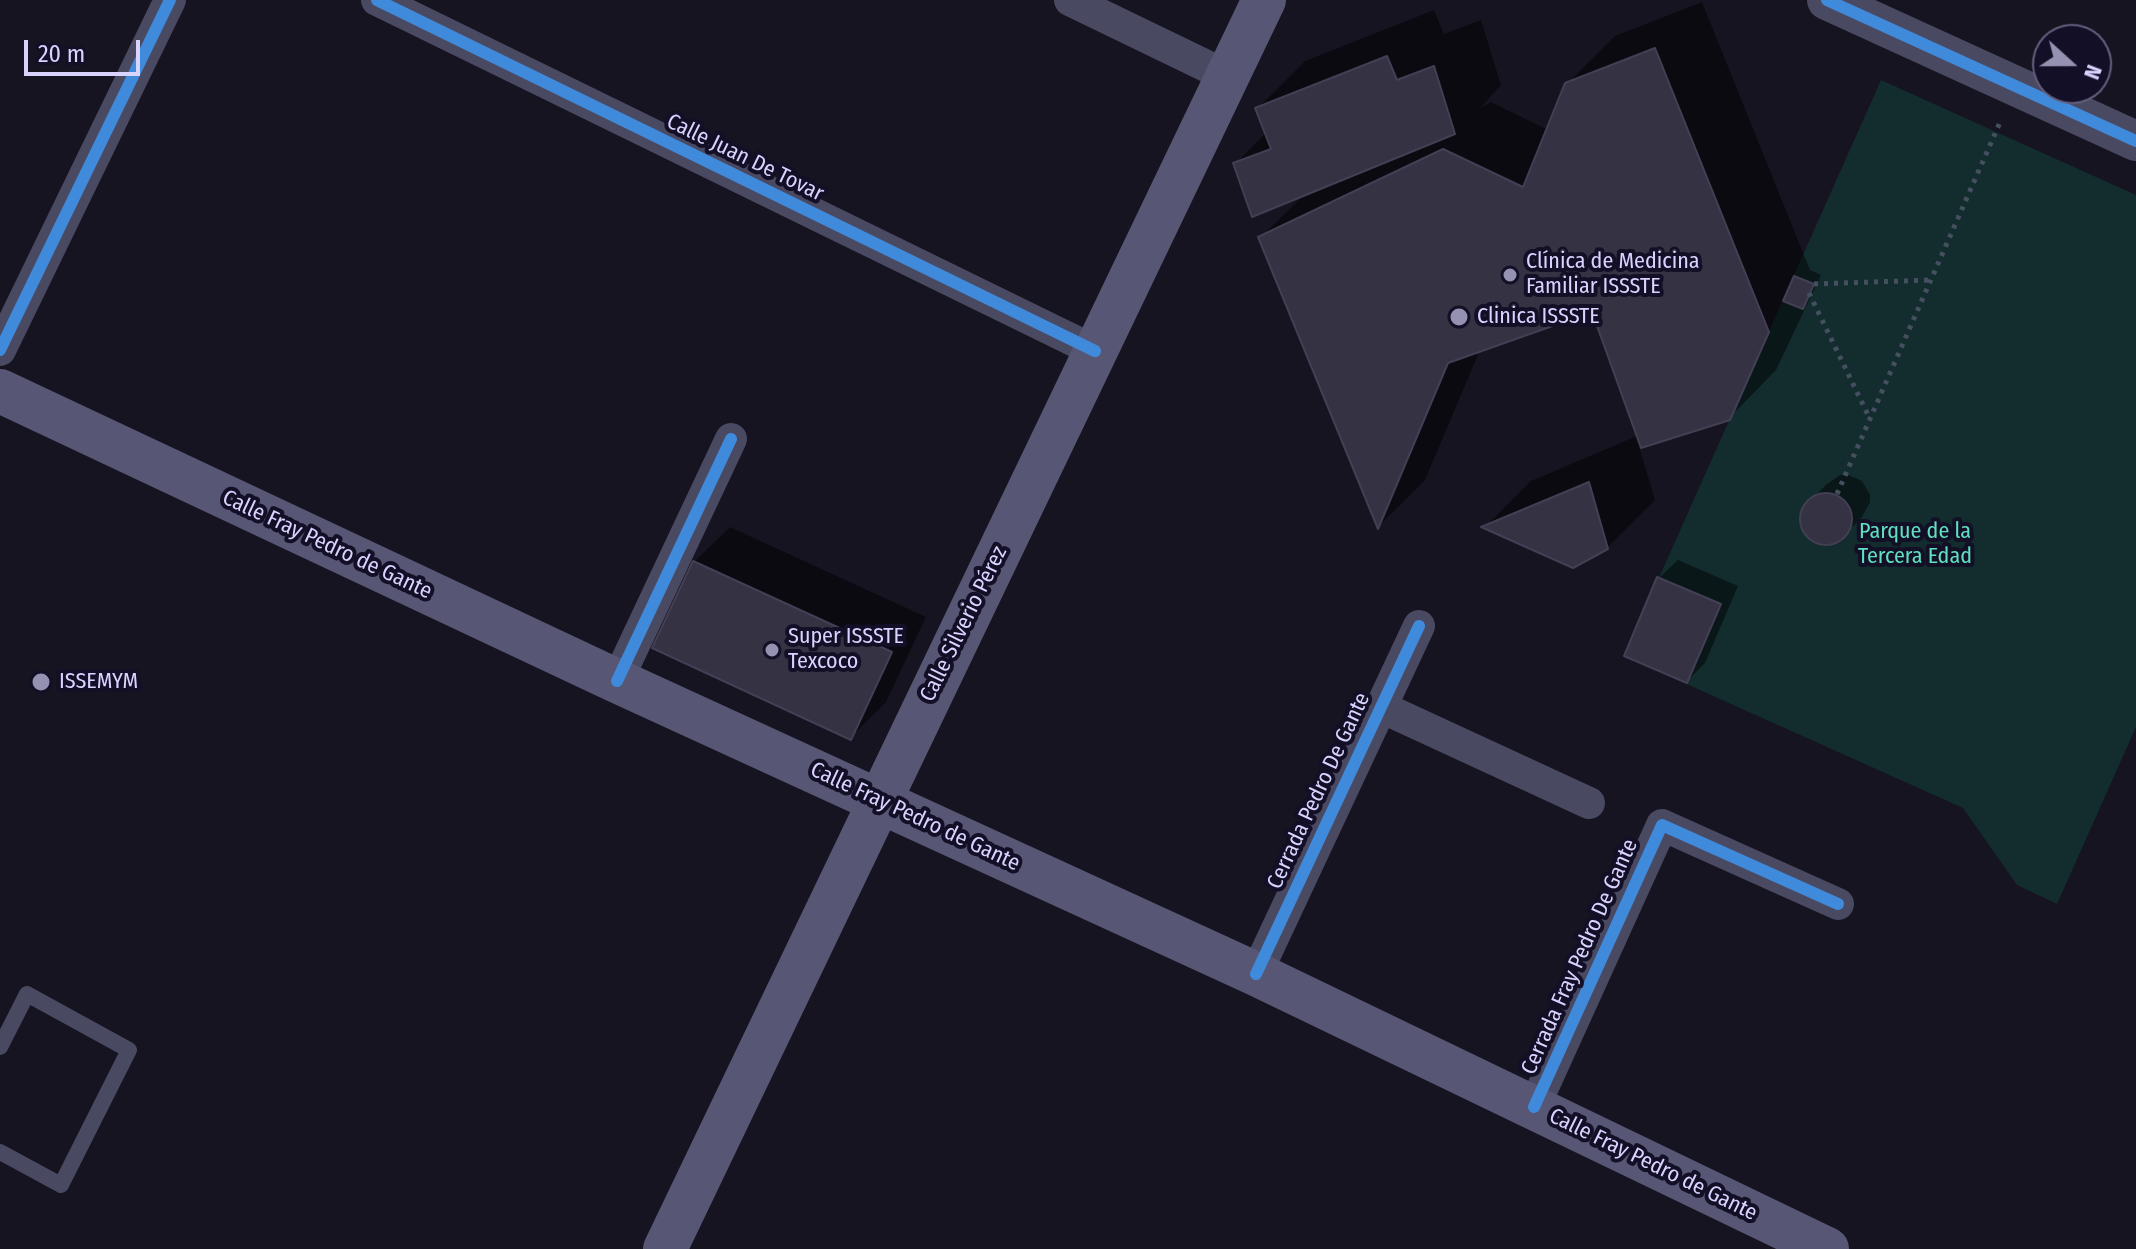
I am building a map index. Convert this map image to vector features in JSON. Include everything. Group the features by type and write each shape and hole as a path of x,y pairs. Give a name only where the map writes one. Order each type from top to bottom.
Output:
{"main road":[{"name":"Calle Silverio Pérez","path":"665,1249 1264,0"},
{"name":"Calle Fray Pedro de Gante","path":"0,391 617,681 1256,974 1817,1247"}],"street":[{"path":"0,350 170,0"},
{"name":"Calle Juan De Tovar","path":"377,0 1095,351"},
{"path":"1070,0 1227,76"},
{"path":"1827,0 2136,141"},
{"path":"617,681 731,439"},
{"name":"Cerrada Pedro De Gante","path":"1256,974 1419,626"},
{"path":"1381,707 1589,803"},
{"name":"Cerrada Fray Pedro De Gante","path":"1534,1107 1662,825 1838,904"}],"lane":[{"path":"0,1047 27,994 129,1050 61,1185 0,1152"}],"path":[{"path":"1837,494 2016,86"},
{"path":"1814,284 1931,280"},
{"path":"1809,293 1870,419"}],"green space":[{"name":"Parque de la Tercera Edad","path":"1881,80 2136,195 2136,727 2057,904 2017,885 1963,808 1624,656"}],"building":[{"name":"Clínica de Medicina Familiar ISSSTE","path":"1655,48 1769,332 1730,420 1641,448 1592,312 1448,363 1378,529 1258,237 1443,149 1523,187 1565,83"},
{"path":"1387,56 1397,80 1434,66 1455,134 1252,217 1233,163 1271,149 1255,108"},
{"path":"1794,276 1814,284 1803,309 1783,301"},
{"path":"1589,482 1608,549 1573,568 1481,527"},
{"path":"1826,493 1844,501 1852,519 1844,537 1826,545 1808,537 1800,519 1808,501"},
{"name":"Super ISSSTE Texcoco","path":"693,561 892,652 851,740 652,648"},
{"path":"1657,577 1721,604 1687,683 1624,656"}],"cycle path":[{"path":"0,350 170,0"},
{"path":"377,0 1095,351"},
{"path":"1827,0 2136,141"},
{"path":"617,681 731,439"},
{"path":"1256,974 1419,626"},
{"path":"1534,1107 1662,825 1838,904"}],"place":[{"name":"Clínica de Medicina Familiar ISSSTE","path":"1510,275"},
{"name":"Clinica ISSSTE","path":"1459,317"},
{"name":"Super ISSSTE Texcoco","path":"772,650"},
{"name":"ISSEMYM","path":"41,682"}]}
